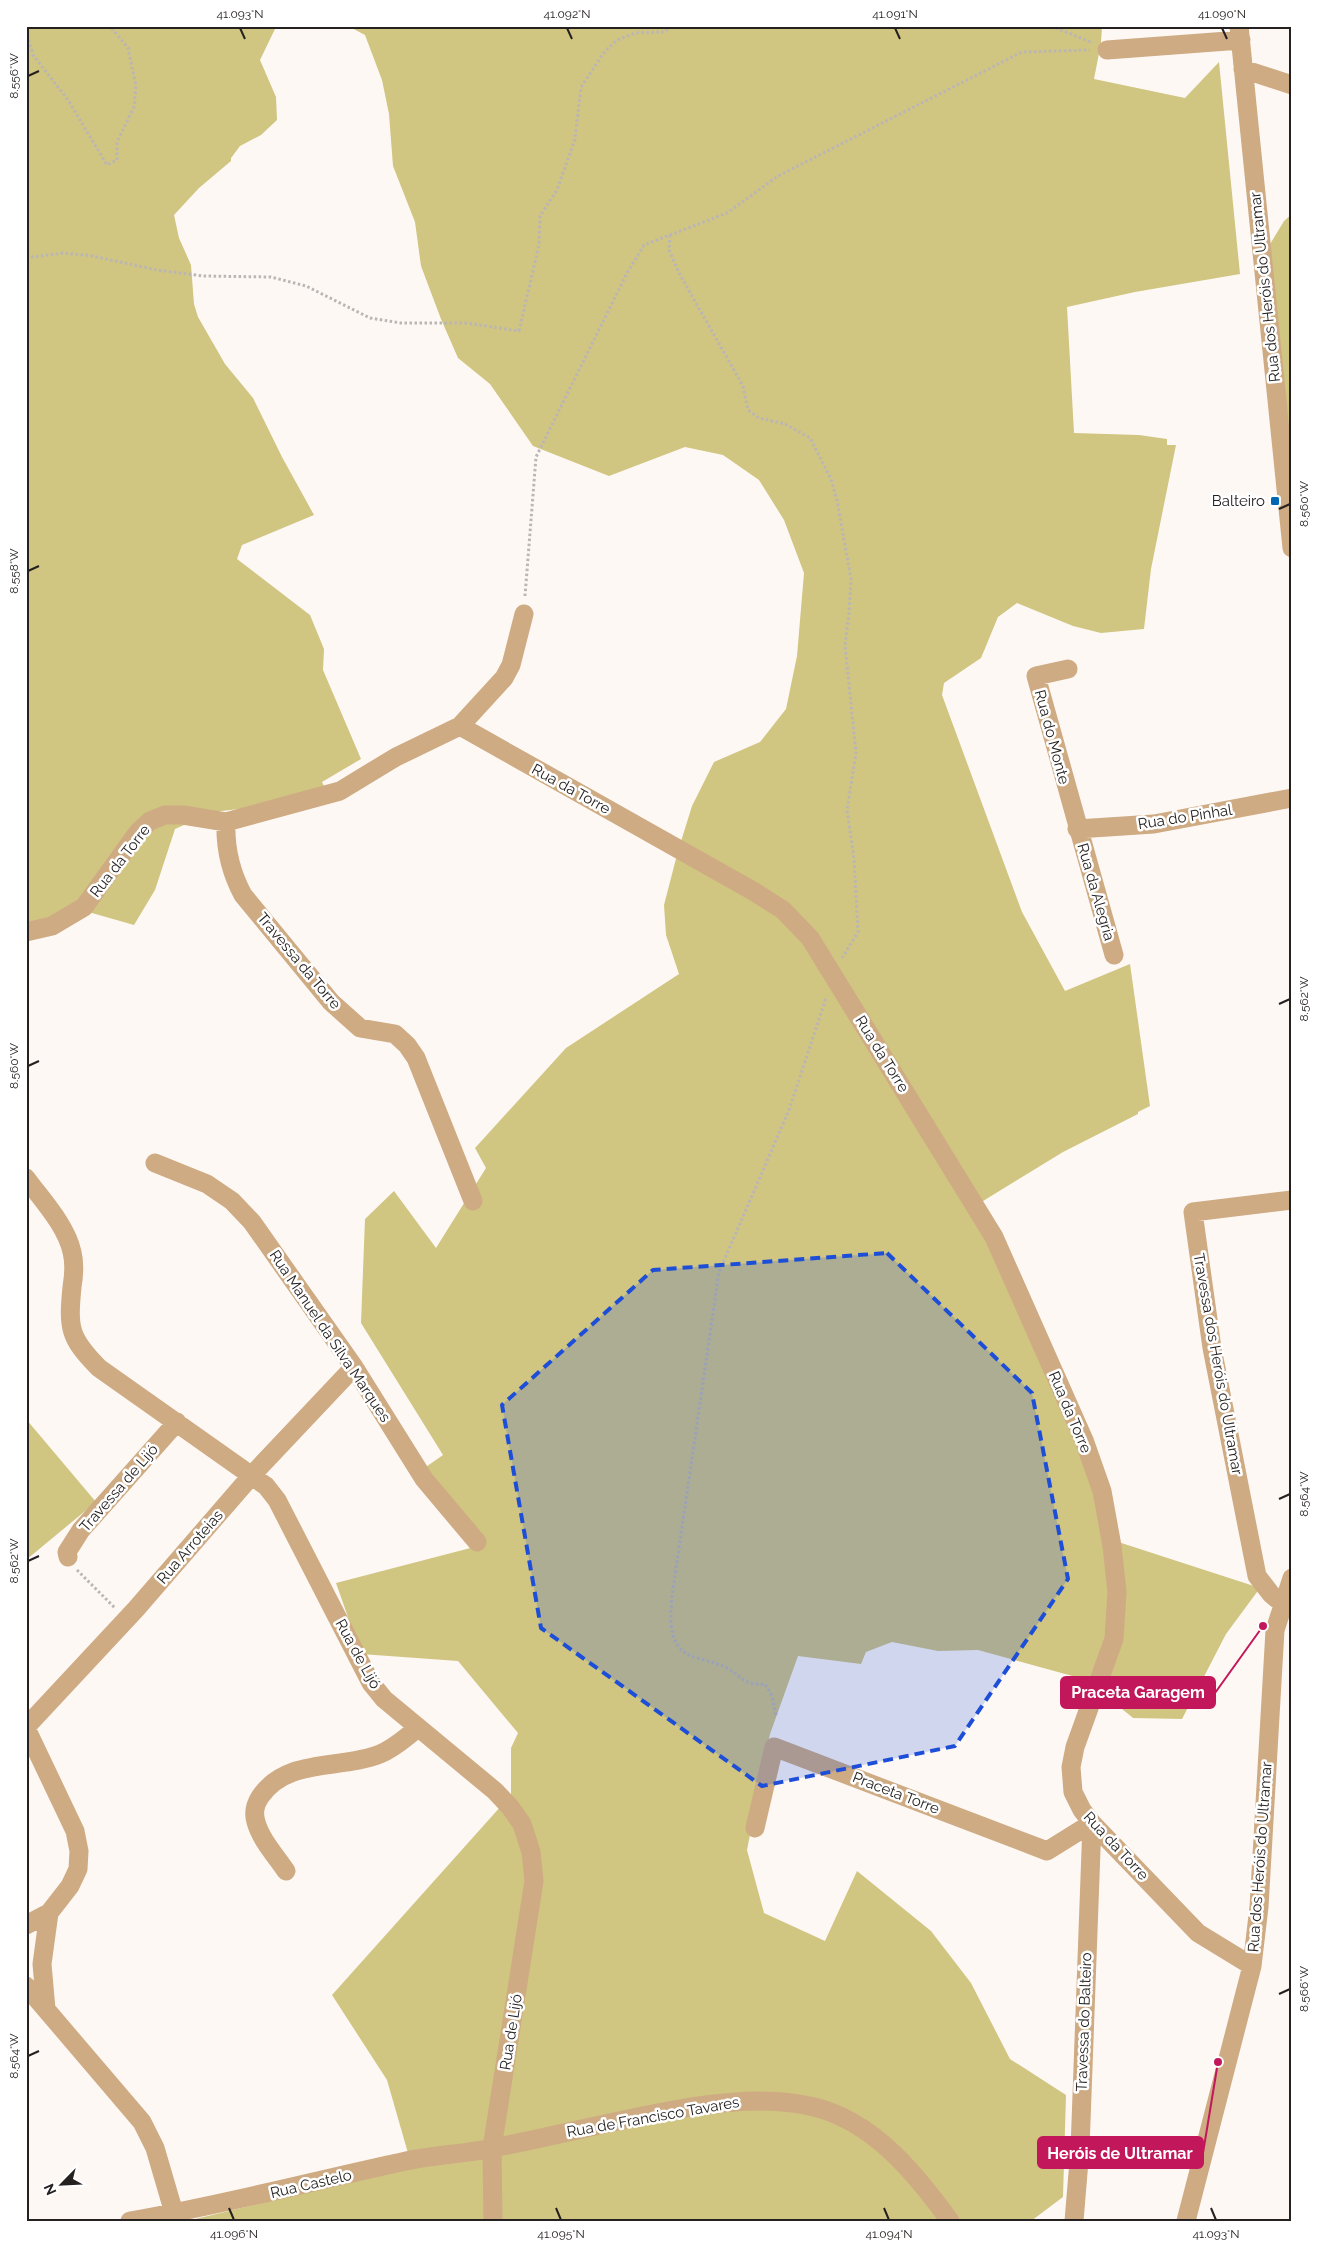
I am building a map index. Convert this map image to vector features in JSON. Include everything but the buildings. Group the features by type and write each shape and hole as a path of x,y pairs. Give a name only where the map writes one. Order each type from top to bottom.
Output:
{"street":[{"path":"1107,50 1240,33"},
{"name":"Rua dos Heróis do Ultramar","path":"1240,33 1292,548"},
{"path":"1243,69 1292,85"},
{"path":"460,726 504,678 511,665 524,614"},
{"name":"Rua do Monte","path":"1068,669 1036,676 1077,829"},
{"name":"Rua da Torre","path":"26,932 52,926 84,907 138,832 150,821 164,815 183,815 226,822 340,791 396,757 460,726 753,891 783,910 810,938 994,1237 1084,1440 1102,1491 1112,1546 1117,1592 1114,1639 1075,1747 1071,1767 1073,1792 1082,1810 1092,1823 1198,1933 1252,1966"},
{"name":"Rua do Pinhal","path":"1077,829 1154,824 1292,798"},
{"name":"Travessa da Torre","path":"226,822 228,858 243,895 331,1002 360,1028 395,1034 407,1045 416,1058 474,1201"},
{"name":"Rua da Alegria","path":"1077,829 1114,955"},
{"name":"Rua Manuel da Silva Marques","path":"155,1163 207,1184 232,1201 252,1222 354,1367 424,1479 477,1542"},
{"name":"Rua de Lijó","path":"26,1178 64,1232 72,1252 74,1270 69,1319 74,1338 84,1353 99,1368 266,1486 276,1500 371,1683 384,1699 494,1791 510,1807 522,1824 531,1852 534,1881 492,2148 493,2221"},
{"name":"Travessa dos Heróis do Ultramar","path":"1283,1604 1271,1594 1257,1576 1212,1348 1193,1212 1292,1200"},
{"name":"Rua Arroteias","path":"26,1728 126,1620 252,1475 354,1367"},
{"name":"Travessa de Lijó","path":"68,1557 67,1552 81,1530 177,1422"},
{"name":"Rua dos Heróis do Ultramar","path":"1186,2221 1252,1966 1259,1907 1272,1664 1276,1630 1292,1578"},
{"path":"26,1728 75,1831 79,1851 78,1869 70,1886 49,1913 26,1925"},
{"path":"286,1871 263,1837 255,1821 254,1806 263,1793 276,1780 309,1767 379,1755 394,1747 418,1728"},
{"name":"Praceta Torre","path":"755,1828 774,1747 1047,1851 1092,1823"},
{"name":"Travessa do Balteiro","path":"1074,2221 1080,2149 1092,1823"},
{"path":"46,2009 42,1964 49,1913"},
{"path":"26,1986 142,2122 155,2148 174,2213"},
{"name":"Rua de Francisco Tavares","path":"492,2148 626,2118 698,2106 747,2100 784,2102 815,2107 848,2119 876,2139 910,2171 950,2221"},
{"name":"Rua Castelo","path":"130,2221 247,2199 408,2161 492,2148"}],"path":[{"path":"26,30 34,55 68,100 107,164 117,160 117,142 134,108 136,86 128,48 110,26"},
{"path":"26,258 63,253 92,256 157,270 203,276 272,277 306,286 370,318 401,323 466,323 519,331 539,245 540,216 557,190 575,139 580,86 605,50 617,40 635,33 664,32 672,26"},
{"path":"1051,26 1107,50"},
{"path":"524,614 536,457 627,273 644,245 727,213 778,176 1022,52 1107,50"},
{"path":"670,235 669,250 714,337 743,386 748,410 759,418 784,424 810,438 831,479 837,500 850,579 850,613 844,645 856,753 847,810 854,859 858,932 838,963 790,1110 719,1272 672,1596 670,1628 680,1648 695,1658 727,1668 743,1681 755,1685 765,1684 772,1696 776,1715"},
{"path":"68,1557 126,1620"}],"highlighted area":[{"path":"887,1253 1032,1393 1068,1579 955,1746 762,1786 541,1628 502,1405 653,1270"}],"shaded area":[{"path":"26,26 290,26 275,29 260,60 276,97 277,120 261,135 240,146 231,158 231,161 199,188 174,215 179,238 191,265 194,304 198,317 225,364 253,398 282,457 314,515 242,545 237,559 310,615 324,649 323,670 361,759 322,782 325,788 265,806 213,812 175,829 155,890 134,925 92,913 26,925"},
{"path":"348,26 1102,26 1101,43 1094,79 1185,98 1219,62 1240,274 1135,292 1067,307 1074,433 1139,435 1167,439 1167,445 1176,445 1151,569 1144,629 1101,633 1073,626 1017,603 998,617 981,658 944,683 942,695 1022,912 1065,991 1130,964 1150,1106 1063,1152 975,1206 1097,1483 1106,1538 1260,1588 1226,1634 1182,1719 1133,1718 1087,1680 978,1650 938,1651 892,1642 866,1652 861,1664 798,1656 770,1734 747,1850 764,1913 825,1941 857,1871 931,1931 971,1983 1010,2059 1066,2095 1063,2197 1031,2221 187,2221 412,2167 387,2080 332,1995 511,1795 511,1748 518,1733 458,1661 361,1654 336,1583 482,1545 423,1469 443,1455 361,1323 365,1219 394,1191 436,1248 486,1168 475,1148 566,1048 679,974 666,935 664,905 692,806 714,762 760,742 786,709 797,656 804,573 784,520 759,480 723,455 685,447 609,476 533,446 490,384 458,358 421,266 415,222 393,166 389,114 382,80 365,35"},
{"path":"1292,214 1292,455 1269,246 1284,221"},
{"path":"26,1419 96,1502 26,1560"}],"place":[{"name":"Balteiro","path":"1275,501"},
{"name":"Praceta Garagem","path":"1263,1626"},
{"name":"Heróis de Ultramar","path":"1218,2062"}]}
